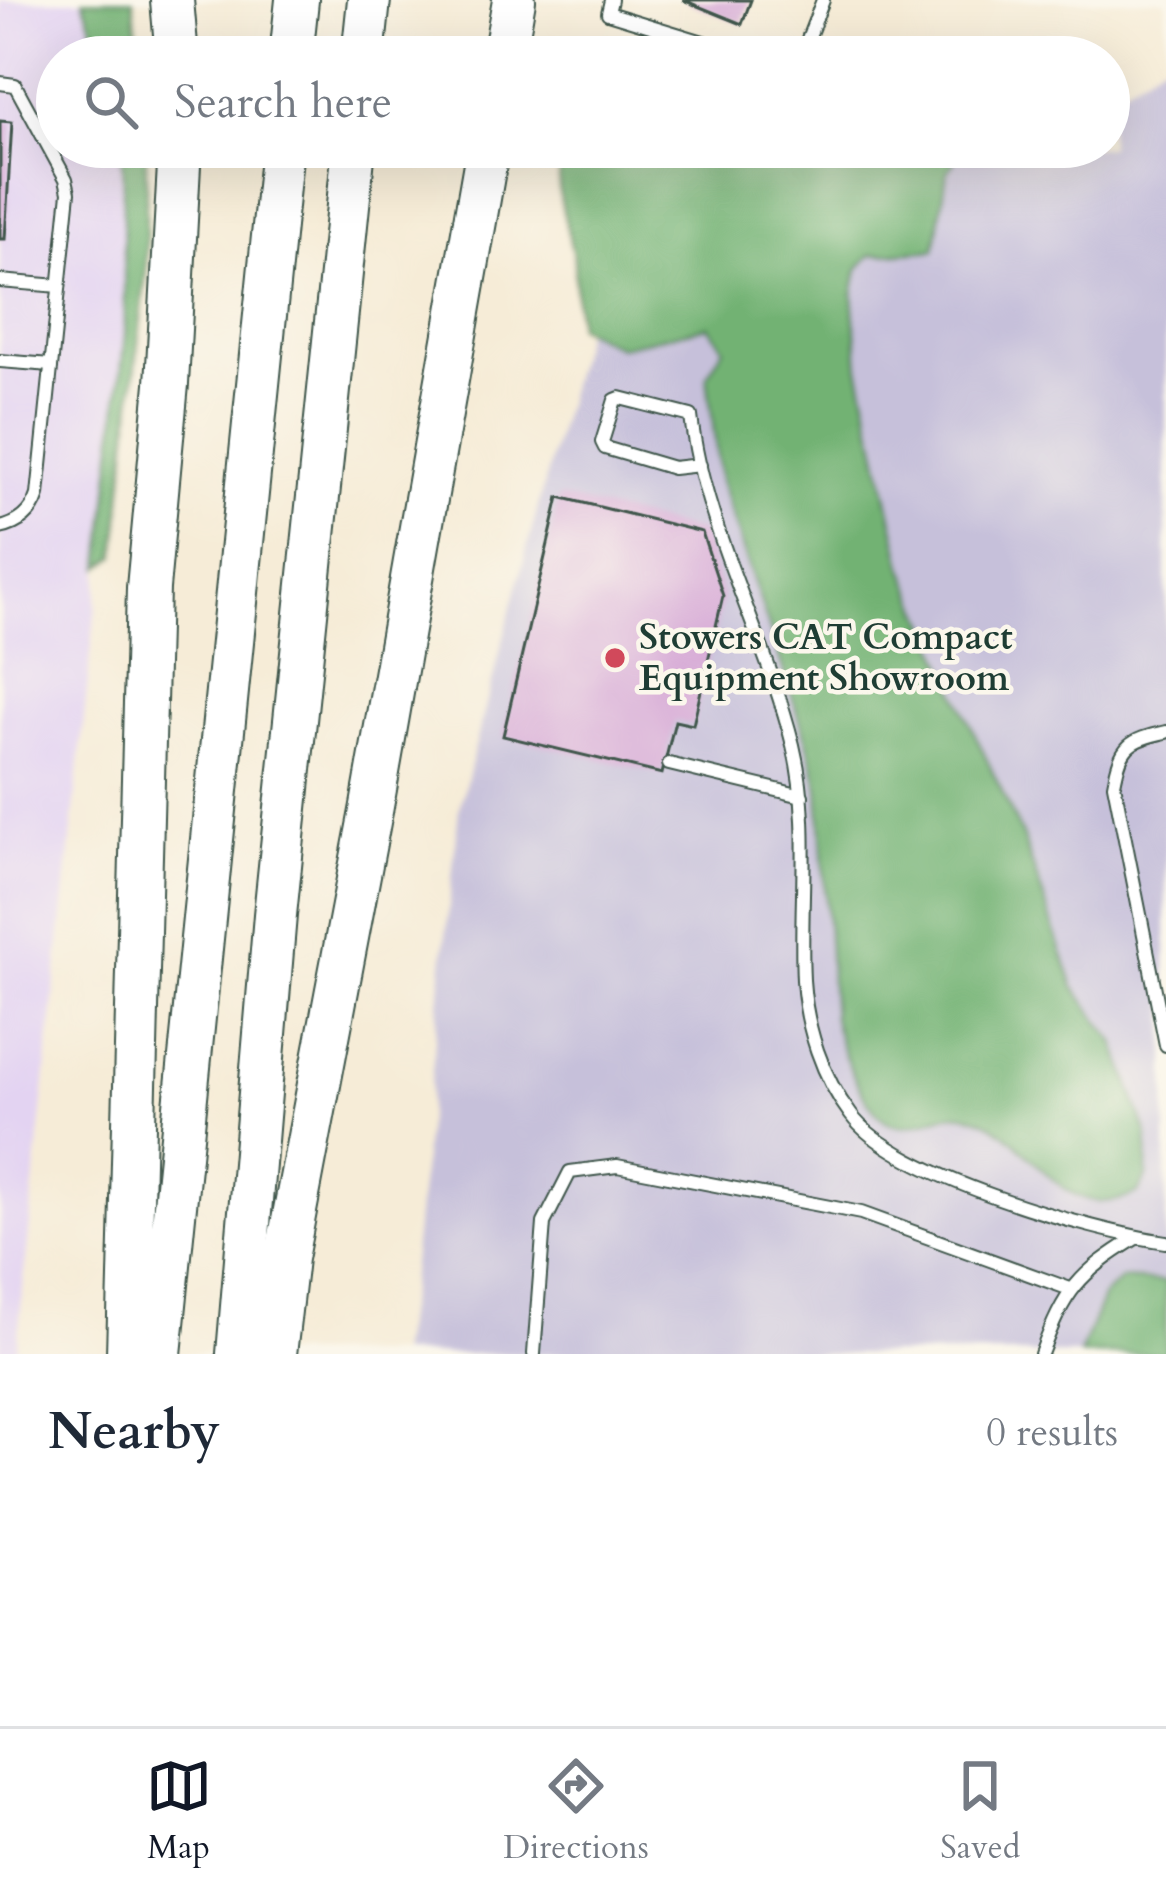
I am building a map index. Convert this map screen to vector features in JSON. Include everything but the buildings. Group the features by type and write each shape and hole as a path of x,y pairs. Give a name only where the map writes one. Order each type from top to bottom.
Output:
{"highway":[{"path":"172,0 175,36"},
{"path":"293,36 297,0"},
{"path":"365,36 369,0"},
{"path":"508,36 514,0"},
{"path":"128,1354 148,588 167,385 179,168"},
{"path":"160,1354 280,168"},
{"path":"238,1354 275,914 351,168"},
{"path":"274,1354 286,1258 372,806 484,168"}],"lane":[{"path":"611,0 608,13 683,36"},
{"path":"809,36 823,0"},
{"path":"0,83 15,85 36,124"},
{"path":"0,527 21,520 38,495 68,192 60,168"},
{"path":"0,281 59,286"},
{"path":"0,361 50,365"},
{"path":"700,465 673,468 605,448 602,442 615,400 691,416 700,465 793,745 802,796 803,983 816,1053 851,1117 897,1155 1058,1220 1166,1242"},
{"path":"1166,732 1136,738 1120,756 1114,784 1166,1045"},
{"path":"669,764 802,796"},
{"path":"534,1354 544,1223 570,1172 617,1166 861,1214 1070,1288"},
{"path":"1040,1354 1070,1288 1096,1263 1136,1238"}],"shaded area":[{"path":"0,0 83,0 96,36 36,36 36,168 123,168 125,334 16,1354 0,1354"},
{"path":"1166,61 1166,1354 398,1354 409,1293 459,808 609,236 822,168 1130,168 1130,84"}],"green space":[{"path":"83,0 133,0 137,36 96,36"},
{"path":"122,168 146,168 146,271 116,556 101,567 125,334"},
{"path":"560,168 950,168 935,250 871,255 858,269 853,295 859,367 903,566 1022,835 1074,987 1115,1042 1148,1136 1147,1177 1137,1194 1108,1202 1084,1199 1063,1188 1008,1136 963,1114 911,1125 891,1124 858,1085 833,1018 819,788 720,481 707,376 724,347 708,326 619,347 577,326 574,260 559,193"},
{"path":"1122,1279 1166,1282 1166,1354 1080,1354 1104,1295"}],"place":[{"name":"Stowers CAT Compact Equipment Showroom","path":"615,658"}]}
